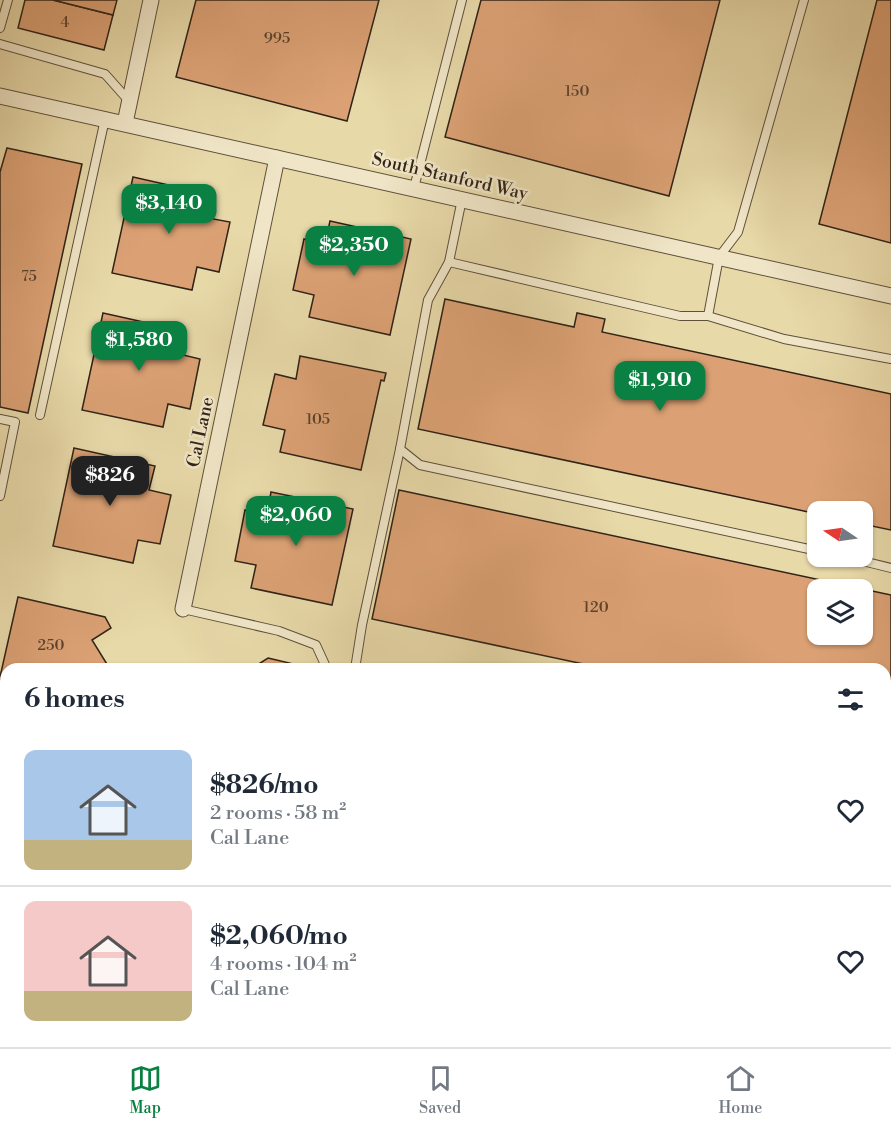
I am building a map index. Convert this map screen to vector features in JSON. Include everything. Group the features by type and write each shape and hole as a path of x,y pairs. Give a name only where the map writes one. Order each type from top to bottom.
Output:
{"street":[{"path":"125,123 151,0"},
{"name":"South Stanford Way","path":"0,96 891,296"},
{"name":"Cal Lane","path":"183,609 277,158"}],"lane":[{"path":"0,28 8,0"},
{"path":"414,188 462,0"},
{"path":"708,316 719,257 738,232 804,0"},
{"path":"0,44 105,74 129,102"},
{"path":"40,414 105,119"},
{"path":"355,663 400,449 428,300 449,262 462,199"},
{"path":"449,262 680,316 708,316 784,339 891,359"},
{"path":"0,419 15,422 0,496"},
{"path":"400,449 420,465 807,549"},
{"path":"873,564 891,568"},
{"path":"183,609 279,631 316,645 323,663"}],"building":[{"path":"25,0 53,0 113,15 104,50 18,28"},
{"path":"53,0 117,0 113,15"},
{"path":"196,0 379,0 347,121 176,77"},
{"path":"481,0 720,0 669,196 445,137"},
{"path":"877,0 891,0 891,243 819,224"},
{"path":"7,148 82,164 28,413 0,407 0,172"},
{"path":"133,177 213,195 208,218 230,222 219,272 197,267 192,290 112,273"},
{"path":"330,221 411,239 390,335 309,317 314,295 293,290 304,239 325,244"},
{"path":"445,299 574,327 577,313 605,319 602,332 891,394 891,530 873,526 873,501 807,501 807,512 418,429"},
{"path":"103,313 184,331 179,354 200,359 190,409 168,404 163,427 82,410"},
{"path":"300,356 386,373 384,381 381,380 361,470 280,452 285,430 263,425 275,374 296,379"},
{"path":"74,448 155,466 149,490 171,495 160,544 138,540 133,563 53,546"},
{"path":"399,490 816,579 807,579 807,645 873,645 873,591 891,595 891,663 579,663 372,619"},
{"path":"271,492 353,509 332,605 251,588 256,565 235,561 245,510 267,515"},
{"path":"18,597 105,617 111,628 92,640 106,663 3,663"},
{"path":"268,658 289,663 260,663"}]}
